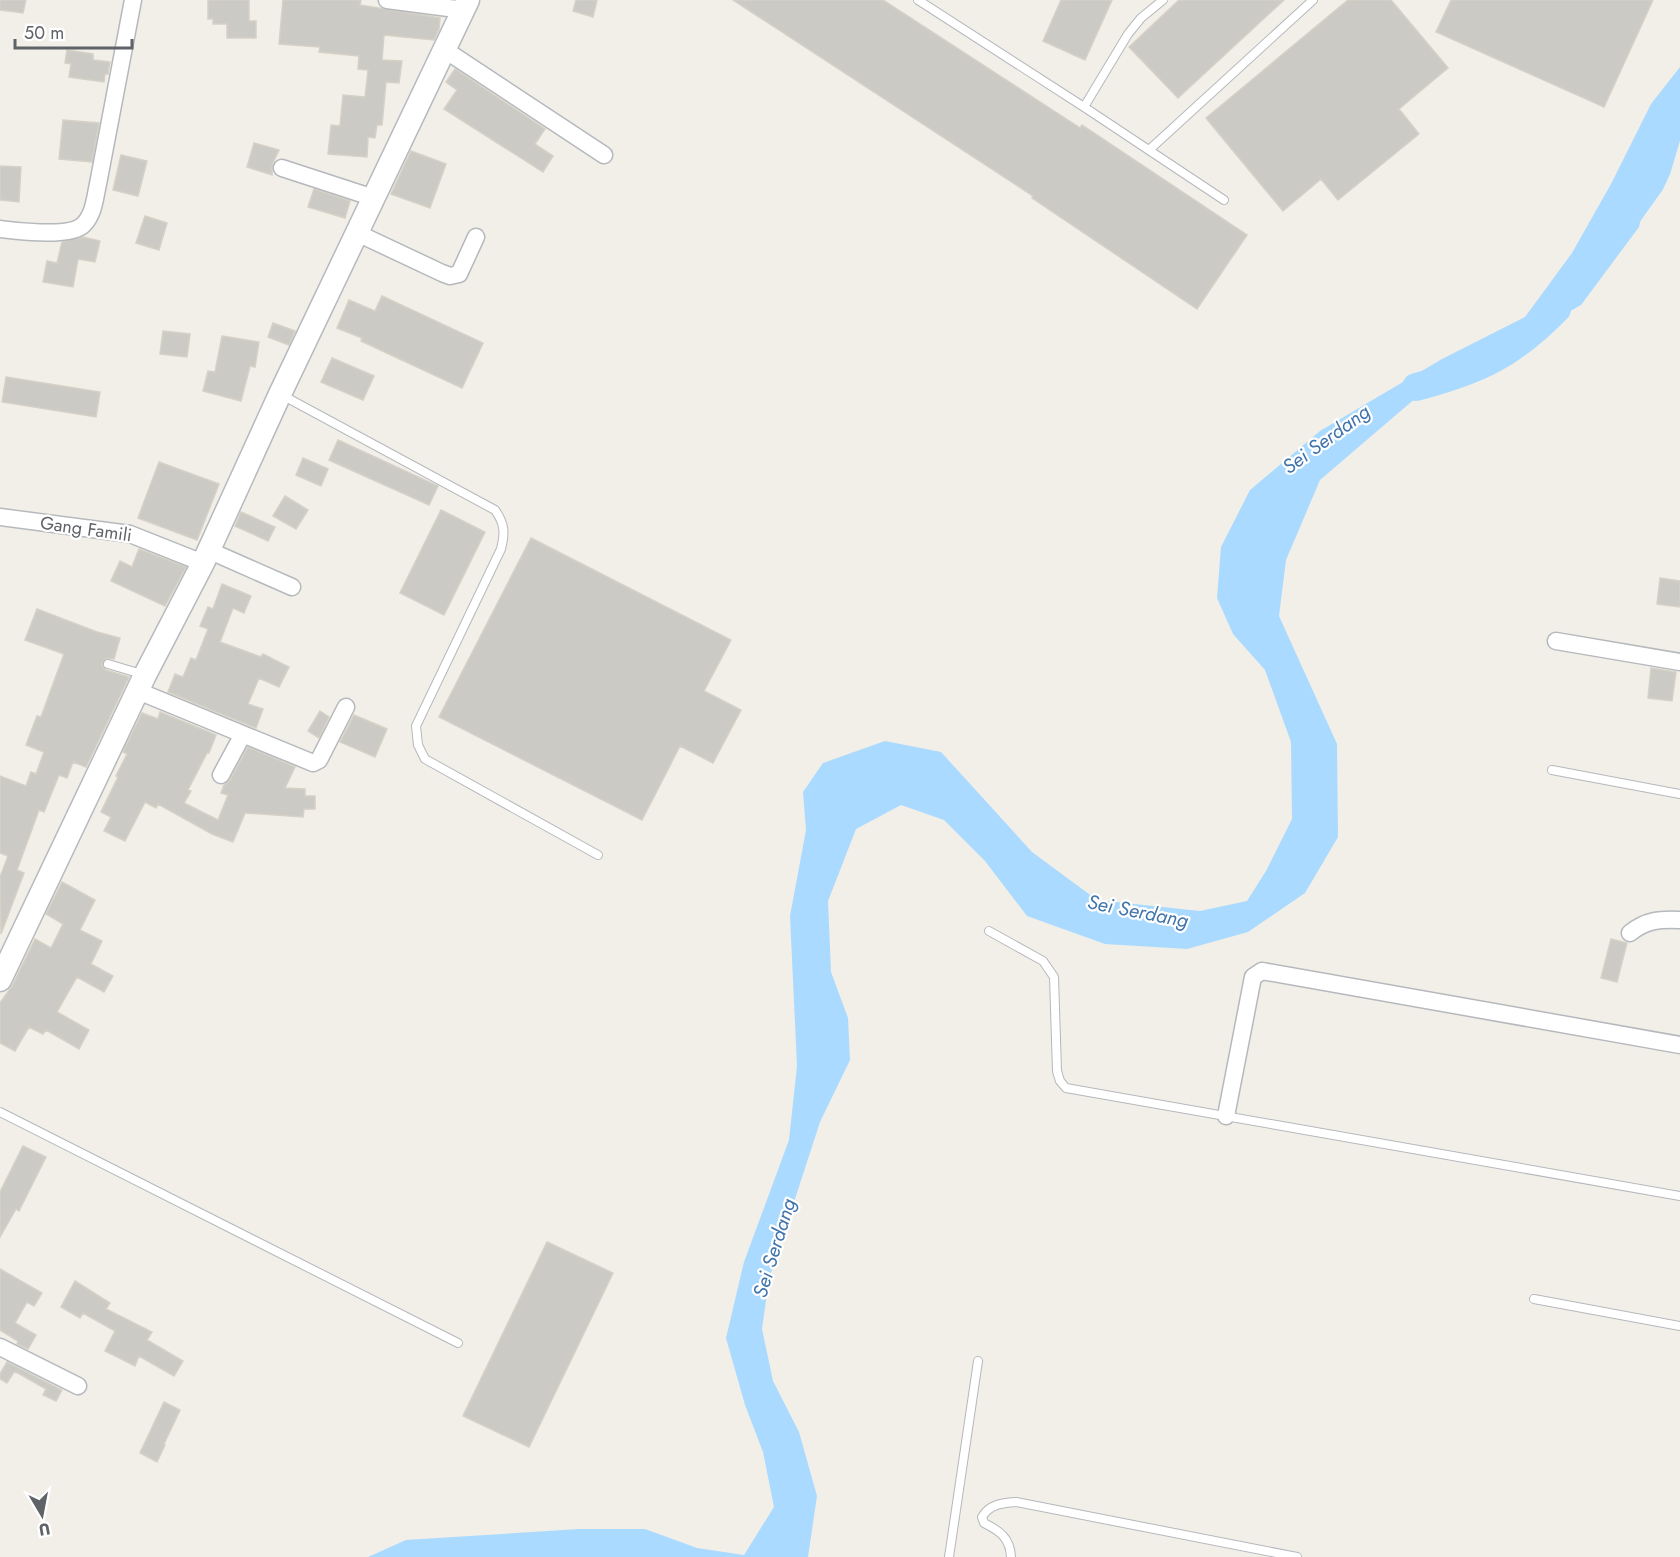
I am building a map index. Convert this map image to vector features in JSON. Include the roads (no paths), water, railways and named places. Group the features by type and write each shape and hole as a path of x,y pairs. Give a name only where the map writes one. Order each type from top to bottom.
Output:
{"street":[{"path":"0,229 23,232 59,231 80,228 85,224 93,208 133,0"},
{"path":"0,980 7,947 206,556 280,394 466,5 387,0"},
{"path":"445,50 604,155"},
{"path":"282,168 374,198"},
{"path":"357,233 450,276 456,276 462,270 476,237"},
{"name":"Gang Famili","path":"0,517 130,534 206,556 291,587"},
{"path":"1556,641 1680,662"},
{"path":"141,683 242,736 305,762 315,763 319,760 346,707"},
{"path":"220,775 242,736"},
{"path":"1630,933 1648,922 1680,920"},
{"path":"1226,1116 1253,977 1262,971 1680,1046"},
{"path":"0,1347 78,1386"}],"lane":[{"path":"918,0 1224,200"},
{"path":"1084,107 1128,34 1163,0"},
{"path":"1149,150 1313,0"},
{"path":"280,394 495,510 502,520 505,530 501,549 416,726 418,745 425,759 598,855"},
{"path":"108,664 141,683"},
{"path":"1552,770 1680,794"},
{"path":"989,931 1043,961 1054,977 1057,1071 1060,1081 1066,1088 1680,1196"},
{"path":"0,1112 458,1343"},
{"path":"1534,1299 1680,1326"},
{"path":"949,1557 978,1361"},
{"path":"1011,1557 1005,1536 984,1523 982,1517 993,1506 1016,1502 1297,1557"}],"water":[{"path":"1680,67 1680,109 1653,164 1639,227 1581,305 1417,397 1320,480 1286,560 1279,616 1337,744 1338,837 1305,893 1248,932 1187,949 1105,944 1027,916 985,861 944,820 901,805 856,829 828,901 831,972 848,1018 850,1060 820,1122 769,1279 762,1329 773,1381 799,1432 817,1496 808,1557 368,1557 406,1540 579,1529 645,1529 697,1548 744,1555 774,1507 763,1452 745,1405 726,1338 744,1262 789,1140 797,1066 790,916 806,830 803,792 823,763 885,741 941,752 1032,852 1097,900 1200,911 1247,901 1266,871 1292,819 1291,742 1265,670 1233,634 1217,598 1221,547 1250,490 1320,431 1442,359 1525,317 1572,253 1611,184 1651,104"}],"waterway":[{"name":"Sei Serdang","path":"1626,217 1651,182 1657,169 1680,91"},
{"name":"Sei Serdang","path":"1416,387 1458,375 1493,359 1525,338 1557,309"}]}
